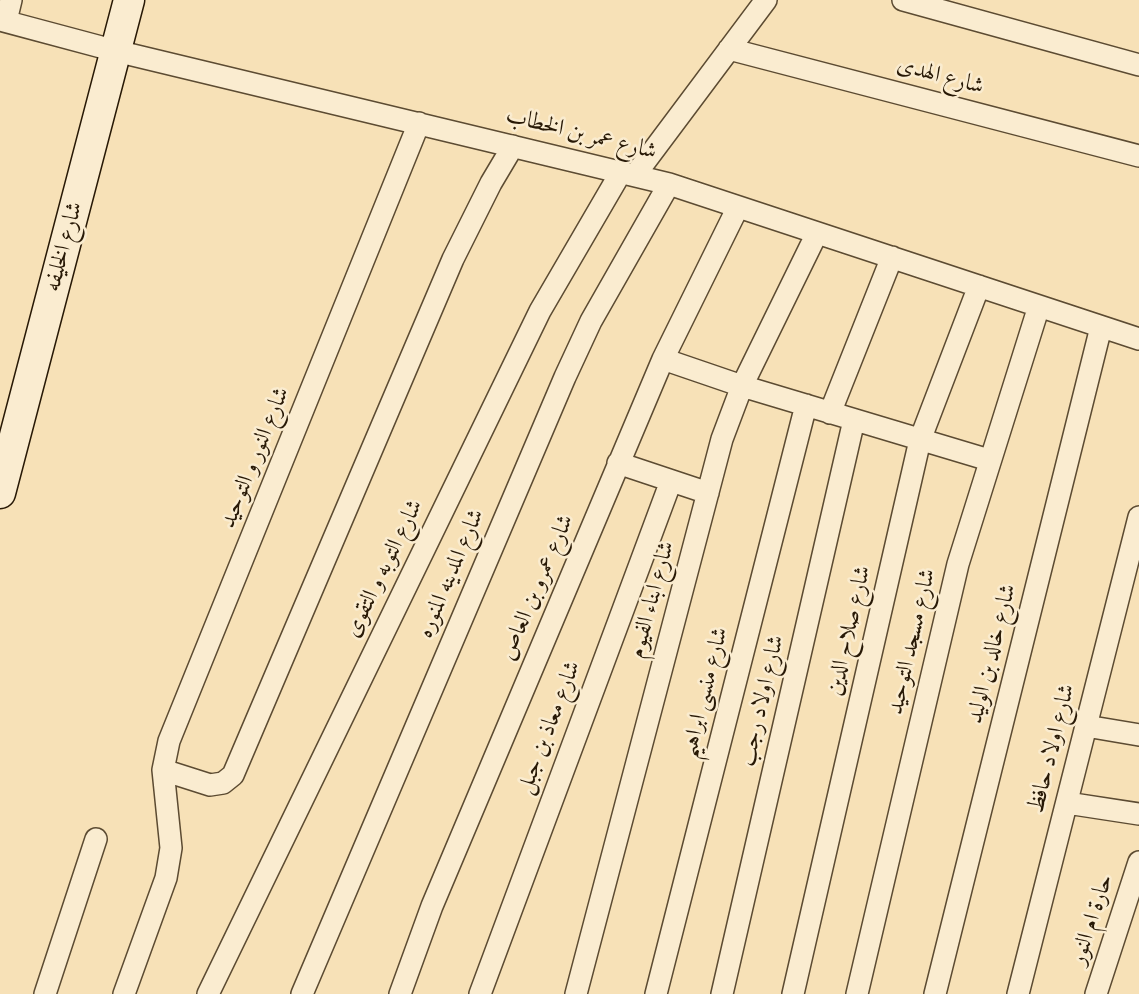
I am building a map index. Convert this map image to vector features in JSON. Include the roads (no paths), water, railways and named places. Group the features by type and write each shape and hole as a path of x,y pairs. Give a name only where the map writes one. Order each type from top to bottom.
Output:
{"main road":[{"name":"شارع الخليفه","path":"0,493 129,0"}],"street":[{"path":"3,21 11,0"},
{"name":"شارع التوبه و التقوى","path":"208,994 540,311 628,173 729,50 766,0"},
{"path":"902,0 1139,65"},
{"name":"شارع عمر بن الخطاب","path":"3,21 116,51 669,184 1139,339"},
{"name":"شارع الهدى","path":"729,50 1139,156"},
{"name":"شارع النور و التوحيد","path":"124,994 166,878 171,848 163,770 169,741 419,123"},
{"path":"163,770 209,785 222,783 233,775 453,259 486,192 513,146"},
{"name":"شارع المدينه المنوره","path":"302,994 565,377 591,321 669,184"},
{"name":"شارع عمرو بن العاص","path":"400,994 432,906 618,463 663,359 738,207"},
{"name":"شارع ابناء الفيوم","path":"576,994 722,439 741,386 817,233"},
{"path":"830,413 892,257"},
{"name":"شارع صلاح الدين","path":"793,994 920,440 979,286"},
{"name":"شارع مسجد التوحيد","path":"857,994 958,564 1039,306"},
{"name":"شارع خالد بن الوليد","path":"935,994 1101,327"},
{"path":"663,359 741,386 989,460"},
{"name":"شارع منسى ابراهيم","path":"656,994 806,405"},
{"name":"شارع اولاد رجب","path":"722,994 854,420"},
{"path":"618,463 708,493"},
{"name":"شارع معاذ بن جبل","path":"480,994 671,481"},
{"name":"شارع اولاد حافظ","path":"1018,994 1139,517"},
{"path":"1086,726 1139,735"},
{"path":"1067,803 1139,814"},
{"path":"45,994 96,839"},
{"name":"حارة ام النور","path":"1096,994 1139,862"}]}
